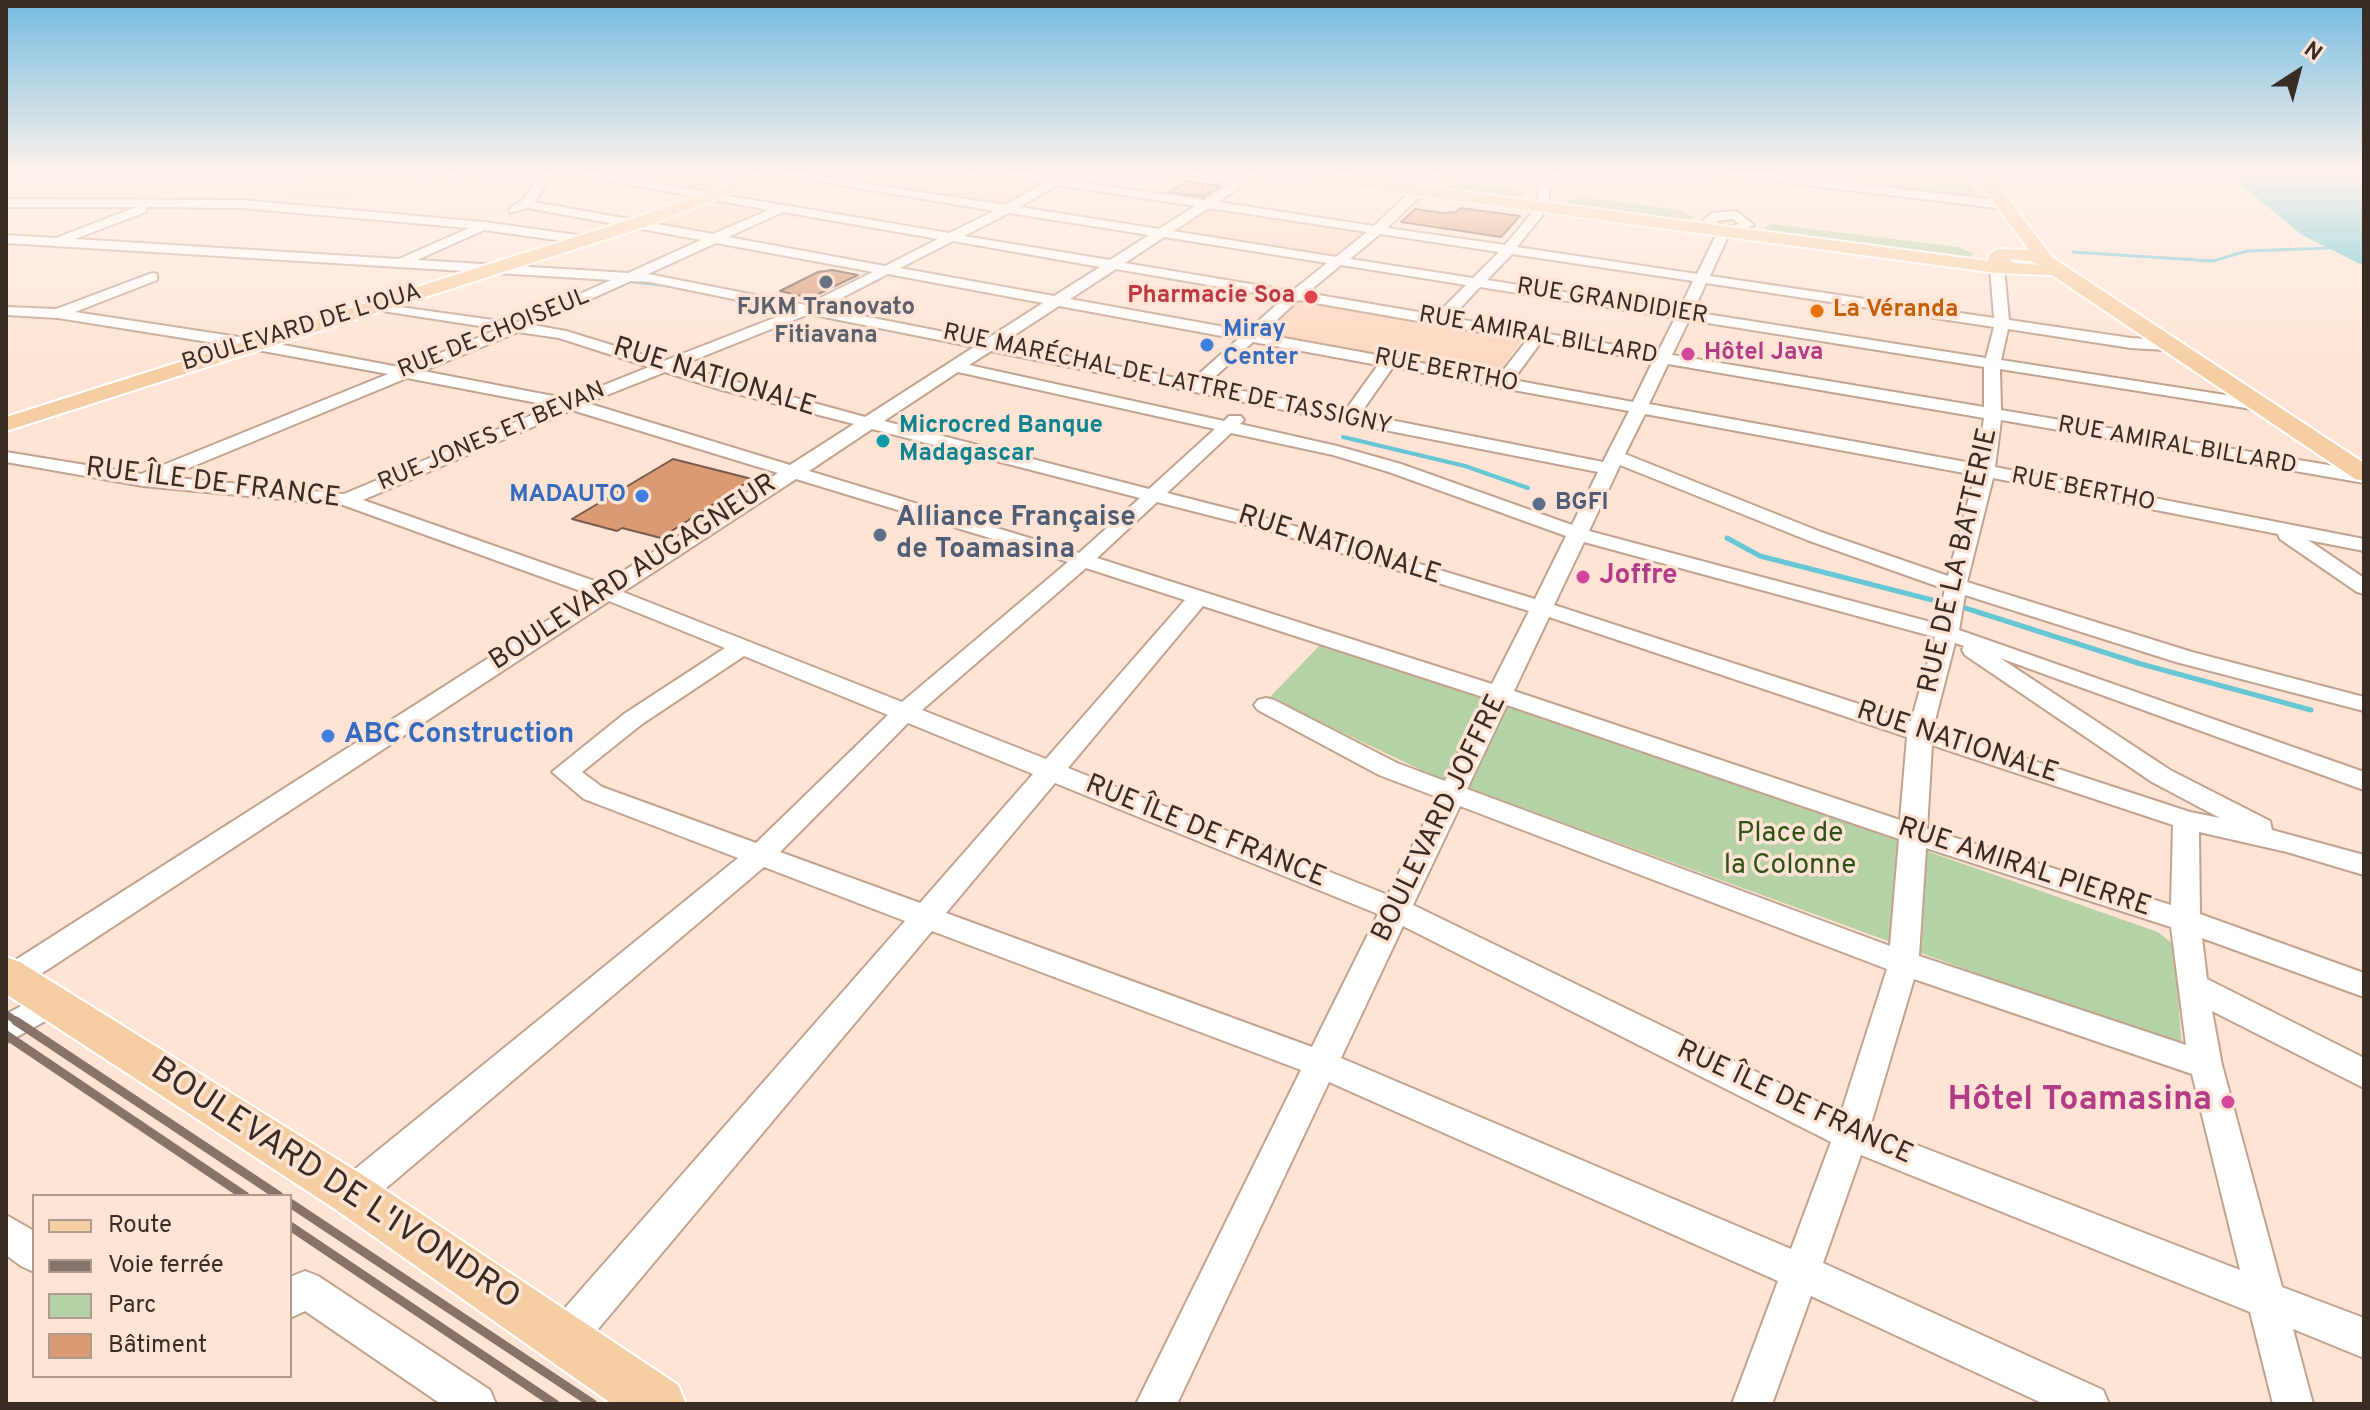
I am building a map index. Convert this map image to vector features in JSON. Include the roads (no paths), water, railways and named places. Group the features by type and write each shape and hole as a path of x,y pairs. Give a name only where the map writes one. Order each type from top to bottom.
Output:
{"main road":[{"name":"BOULEVARD DE L'OUA","path":"6,424 592,238"},
{"path":"1915,238 2000,258 2049,263"},
{"path":"2029,238 2049,263 2364,476"},
{"name":"BOULEVARD DE L'IVONDRO","path":"10,975 352,1194 659,1404"}],"street":[{"path":"55,242 67,238"},
{"path":"399,263 457,238"},
{"path":"569,238 585,240"},
{"name":"RUE BERTHO","path":"714,238 1985,471 2364,545"},
{"name":"RUE JONES ET BEVAN","path":"346,500 571,404 811,308 950,238"},
{"name":"RUE AMIRAL BILLARD","path":"957,238 2364,476"},
{"name":"BOULEVARD AUGAGNEUR","path":"10,975 1156,238"},
{"name":"RUE GRANDIDIER","path":"1187,238 2258,405"},
{"path":"1194,387 1249,335 1368,238"},
{"path":"1421,238 2131,343 2166,345"},
{"path":"1440,320 1518,238"},
{"name":"BOULEVARD JOFFRE","path":"1156,1404 1723,238"},
{"name":"RUE MARÉCHAL DE LATTRE DE TASSIGNY","path":"6,239 499,267 669,281 1349,418 1613,463 1956,586 2184,657 2364,704"},
{"name":"RUE DE CHOISEUL","path":"143,480 513,329 720,239"},
{"name":"RUE DE LA BATTERIE","path":"1752,1404 1851,1135 1904,963 1920,731 1947,633 1985,471 1993,415 1992,364 2002,324 2000,258"},
{"path":"58,314 152,277"},
{"name":"RUE NATIONALE","path":"376,306 561,334 728,387 1274,526 1543,608 2186,820 2288,843"},
{"name":"RUE AMIRAL PIERRE","path":"6,311 58,314 252,344 571,404 1083,560 1501,695 1912,834 2185,920 2364,985"},
{"path":"1502,383 1537,337"},
{"path":"1349,418 1389,361"},
{"path":"955,367 1228,427 1395,468 1579,534 1947,633 2045,665 2364,781"},
{"path":"352,1194 760,855 905,712 1083,560 1256,399"},
{"name":"RUE ÎLE DE FRANCE","path":"6,457 143,480 346,500 607,593 1397,910 1851,1135 2364,1338"},
{"path":"2279,529 2364,588"},
{"path":"564,1339 1199,598"},
{"path":"1947,633 2161,776 2288,843 2364,865"},
{"path":"742,647 633,719 565,772 593,793 1321,1064 1801,1272 2089,1404"},
{"path":"1266,705 1388,769 1904,963 2206,1065"},
{"path":"2186,820 2185,920 2192,986 2206,1065 2293,1404"},
{"path":"2192,986 2364,1074"},
{"path":"6,1030 52,1002"},
{"path":"6,1232 32,1252"},
{"path":"292,1298 305,1289 476,1404"}],"water":[{"path":"2308,238 2364,238 2364,266"}],"waterway":[{"path":"2073,252 2213,261 2247,251 2328,248"},
{"path":"625,281 669,286"},
{"path":"1343,437 1465,466 1528,488"},
{"path":"1727,538 1760,556 1940,602"},
{"path":"1962,607 2141,664 2311,710"}],"railway":[{"path":"6,1014 19,1023"},
{"path":"19,1023 276,1194"},
{"path":"6,1035 242,1194"},
{"path":"292,1204 593,1404"},
{"path":"292,1227 555,1404"}],"place":[{"name":"FJKM Tranovato Fitiavana","path":"826,282"},
{"name":"Pharmacie Soa","path":"1311,297"},
{"name":"La Véranda","path":"1817,311"},
{"name":"Miray Center","path":"1207,345"},
{"name":"Hôtel Java","path":"1688,354"},
{"name":"Microcred Banque Madagascar","path":"883,441"},
{"name":"MADAUTO","path":"642,496"},
{"name":"BGFI","path":"1539,504"},
{"name":"Alliance Française de Toamasina","path":"880,535"},
{"name":"Joffre","path":"1583,577"},
{"name":"ABC Construction","path":"328,736"},
{"name":"Hôtel Toamasina","path":"2228,1102"}],"park label":[{"name":"Place de la Colonne","path":"1790,851"}]}
